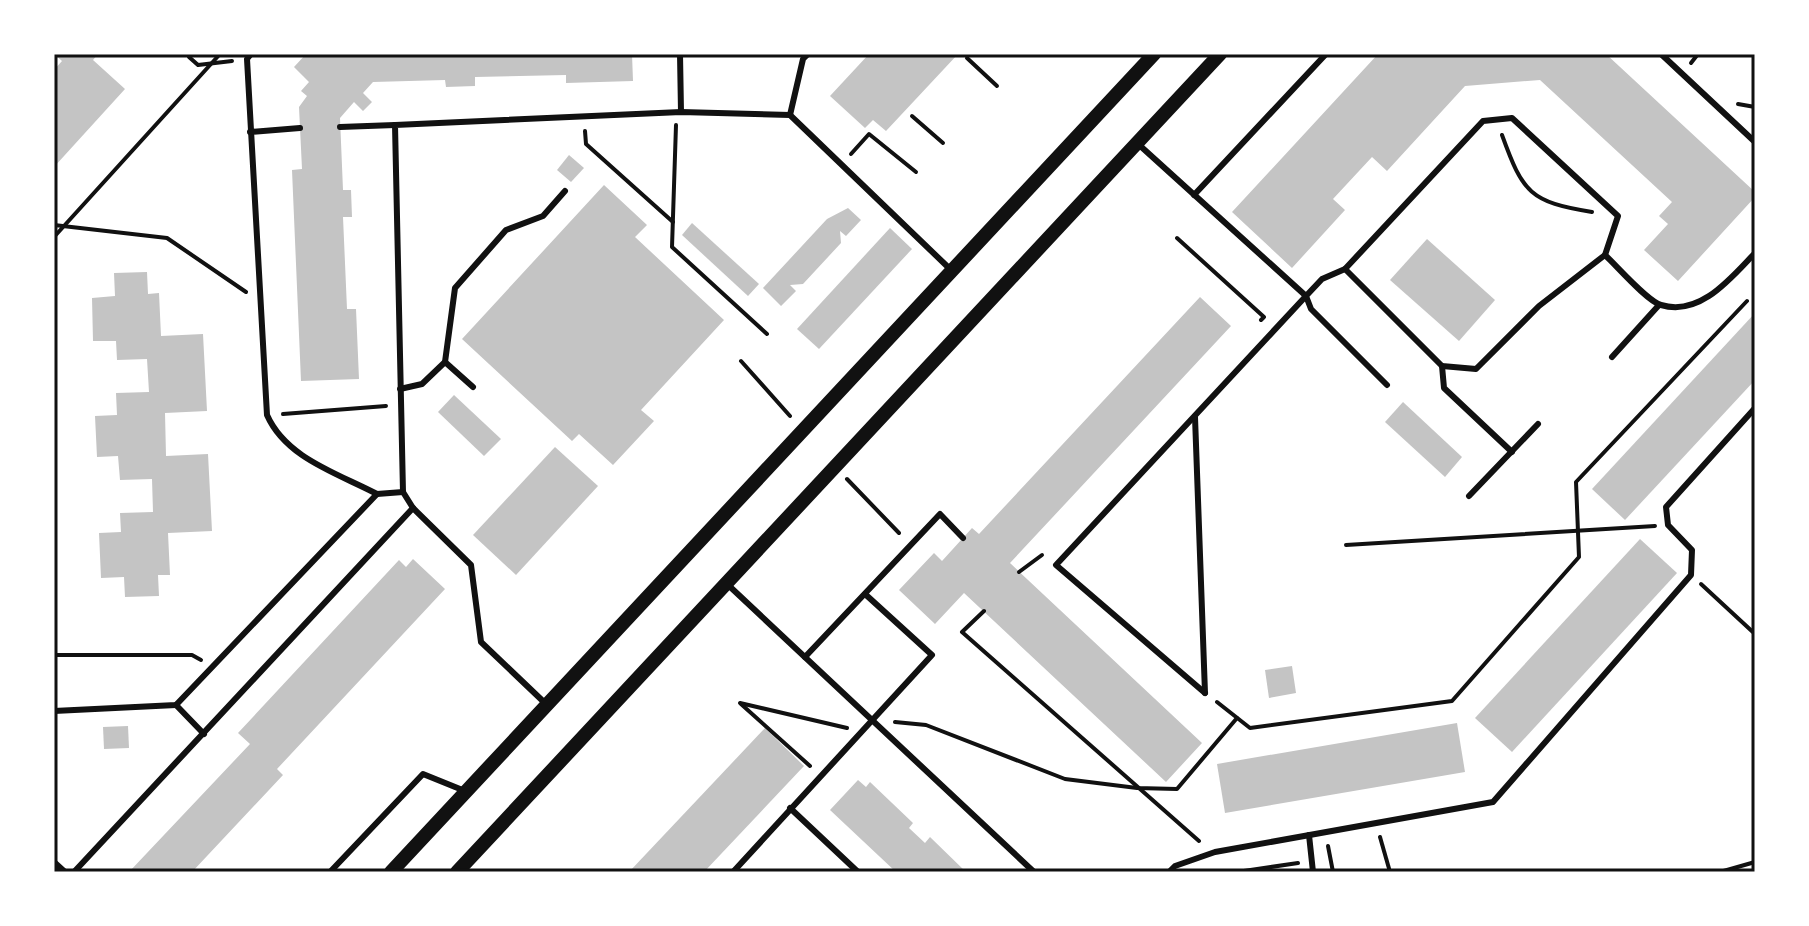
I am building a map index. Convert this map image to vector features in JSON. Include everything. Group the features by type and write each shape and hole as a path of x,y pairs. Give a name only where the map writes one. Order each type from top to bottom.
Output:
{"street":[{"path":"391,872 950,269 1154,54"},
{"path":"457,872 1220,54"}],"lane":[{"path":"680,54 681,112"},
{"path":"1194,195 1326,54"},
{"path":"1661,54 1755,142"},
{"path":"249,56 250,132 267,415 276,435 294,451 377,494 403,492"},
{"path":"790,115 803,56"},
{"path":"340,127 681,112 790,115 950,269"},
{"path":"1205,693 1056,565 1322,279 1345,269 1483,121 1512,118 1618,216 1605,255 1539,306 1476,369 1442,366"},
{"path":"395,125 403,492 413,508 471,565 481,642 546,704"},
{"path":"250,132 300,128"},
{"path":"1137,143 1306,296 1311,309 1387,385"},
{"path":"400,389 422,384 445,362 455,288 506,230 543,216 565,191"},
{"path":"1605,255 1659,305 1693,307 1724,284 1755,253"},
{"path":"1345,269 1442,366 1444,388 1512,452"},
{"path":"1612,357 1659,305"},
{"path":"445,362 473,387"},
{"path":"1169,872 1175,866 1215,852 1493,802 1691,575 1692,550 1668,525 1666,507 1755,408"},
{"path":"1195,416 1205,693"},
{"path":"1469,496 1538,424"},
{"path":"54,711 176,705 377,494"},
{"path":"74,872 413,508"},
{"path":"805,657 940,514 963,538"},
{"path":"726,583 1034,872"},
{"path":"733,872 932,655 865,594"},
{"path":"176,705 204,734"},
{"path":"330,872 423,774 465,791"},
{"path":"790,808 858,872"},
{"path":"1309,835 1313,872"},
{"path":"54,862 65,872"}],"path":[{"path":"54,237 220,54"},
{"path":"189,57 198,65 249,56"},
{"path":"967,58 997,86"},
{"path":"681,112 674,129 672,247 767,334"},
{"path":"584,116 586,144 673,222"},
{"path":"912,116 943,143"},
{"path":"1497,120 1517,177 1548,205 1618,216"},
{"path":"841,165 869,134 916,172"},
{"path":"54,225 167,238 260,301"},
{"path":"1177,238 1264,317 1253,328"},
{"path":"1205,693 1250,728 1452,701 1579,557 1576,482 1747,301"},
{"path":"741,361 802,430"},
{"path":"267,415 401,405"},
{"path":"835,467 899,533"},
{"path":"1346,545 1668,525"},
{"path":"1019,572 1044,553"},
{"path":"1691,575 1755,633"},
{"path":"984,611 962,632 1137,788 1215,852"},
{"path":"54,655 192,655"},
{"path":"820,776 740,703 861,732"},
{"path":"873,719 926,725 1065,779 1137,788 1177,789 1237,718"},
{"path":"1375,823 1390,872"},
{"path":"1325,832 1333,872"},
{"path":"1237,872 1312,861"},
{"path":"1720,872 1755,862"}],"building":[{"path":"54,54 98,54 93,60 125,89 54,167 54,70 62,61"},
{"path":"306,54 632,54 633,81 566,83 566,75 475,77 475,86 446,87 445,80 373,82 363,93 372,102 363,111 354,102 340,118 343,190 351,190 352,217 343,217 347,309 356,309 359,379 301,381 292,170 302,169 299,107 307,96 301,91 309,82 294,67"},
{"path":"869,54 958,54 886,131 873,120 865,128 830,96"},
{"path":"1378,54 1606,54 1755,192 1755,197 1678,281 1644,250 1668,224 1659,216 1672,202 1540,80 1465,86 1387,171 1372,157 1333,199 1345,210 1292,268 1232,212"},
{"path":"569,155 584,168 571,182 557,170"},
{"path":"604,185 647,225 635,237 724,320 641,410 654,421 613,465 579,434 572,441 462,339"},
{"path":"848,208 861,220 846,236 840,231 841,243 803,284 790,285 796,291 781,306 763,288 827,219"},
{"path":"692,223 759,284 748,296 682,235"},
{"path":"890,228 912,249 819,349 797,329"},
{"path":"1427,239 1495,300 1459,341 1390,280"},
{"path":"147,272 148,294 159,293 161,336 203,334 207,411 165,413 166,456 208,454 212,531 168,533 170,575 158,575 159,596 125,597 124,577 101,578 99,533 121,532 120,513 153,512 152,479 120,480 118,456 97,457 95,416 117,415 116,393 149,392 147,359 117,360 116,341 93,341 92,298 115,296 114,273"},
{"path":"1200,297 1231,326 1010,563 1202,743 1166,782 964,593 935,624 899,590 934,553 942,561 972,528 979,534"},
{"path":"1755,313 1755,380 1625,520 1592,489"},
{"path":"454,395 501,439 484,456 438,412"},
{"path":"1403,402 1462,457 1445,477 1385,422"},
{"path":"555,447 598,486 516,575 473,535"},
{"path":"1640,539 1677,573 1512,752 1475,718"},
{"path":"413,559 445,589 277,769 283,775 192,872 129,872 250,744 238,733 399,560 406,567"},
{"path":"1292,666 1296,693 1269,698 1265,670"},
{"path":"1457,723 1465,772 1225,813 1217,764"},
{"path":"128,726 129,748 104,749 103,727"},
{"path":"765,728 804,766 704,872 629,872"},
{"path":"858,780 866,787 870,782 913,823 909,828 925,843 930,837 966,872 896,872 830,810"}]}
